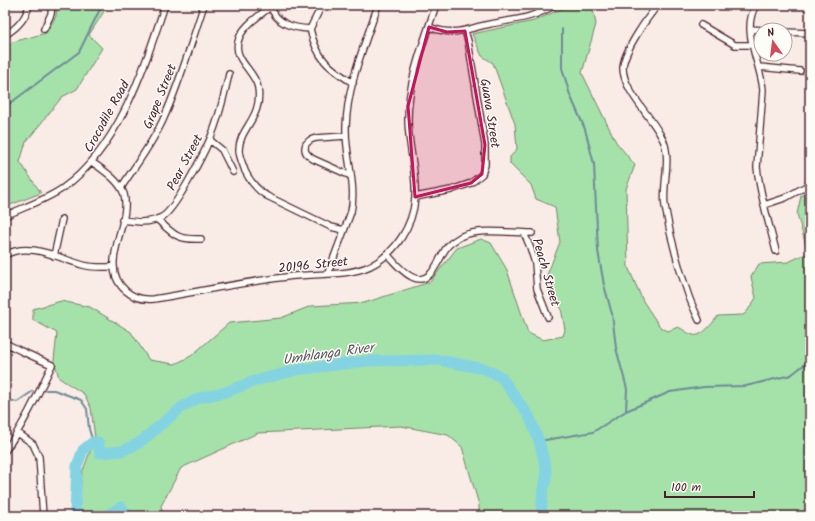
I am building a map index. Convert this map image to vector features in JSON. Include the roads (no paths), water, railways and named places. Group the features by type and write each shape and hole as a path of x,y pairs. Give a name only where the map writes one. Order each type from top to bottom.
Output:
{"street":[{"path":"5,35 21,23 26,16 29,5"},
{"path":"44,29 51,14 52,5"},
{"name":"Crocodile Road","path":"5,216 61,189 77,177 92,162 124,110 137,83 147,60 165,5"},
{"name":"Grape Street","path":"121,188 151,142 162,121 204,5"},
{"path":"322,5 310,29 313,43 321,58 337,73 353,82"},
{"path":"328,273 351,212 353,200 346,136 346,119 353,82 378,5"},
{"name":"20196 Street","path":"121,188 125,199 115,253 114,267 117,279 123,288 132,295 148,299 268,279 346,272 362,269 375,263 387,254 405,232 412,214 415,197 408,136 408,106 412,84 436,5"},
{"path":"429,27 447,32 465,31 487,25 532,17 555,5"},
{"path":"658,5 627,53 623,69 628,85 659,132 664,143 666,167 664,196 666,214 682,277 699,320"},
{"path":"756,5 752,14 750,29 752,45 759,67 763,90 757,167 758,179 776,251"},
{"path":"310,29 286,25 276,17 270,6 250,23 242,34 238,42 238,51 242,61 257,81 259,96 256,112 240,144 240,155 242,163 250,179 262,193 331,227 344,230"},
{"path":"701,25 735,45 752,45"},
{"name":"Guava Street","path":"415,197 451,190 471,183 482,174 485,165 486,154 484,136 465,31"},
{"path":"793,32 810,33"},
{"path":"759,67 800,71"},
{"name":"Pear Street","path":"157,219 168,212 178,198 210,140 230,74"},
{"path":"346,136 313,138 306,144 305,150 308,156 313,159 351,176"},
{"path":"210,140 222,150 233,172"},
{"path":"92,162 112,178 121,188"},
{"path":"764,205 785,198 810,184"},
{"path":"122,220 139,222 157,219 176,236 190,240 201,239"},
{"path":"54,256 62,220"},
{"name":"Peach Street","path":"387,254 412,277 420,278 429,275 448,247 463,236 476,232 532,233"},
{"name":"Peach Street","path":"524,233 535,263 537,289 548,317"},
{"path":"5,255 11,251 33,249 94,267 114,267"},
{"path":"5,343 52,364 18,433 5,451"},
{"path":"18,433 33,444 39,457 43,516"}],"waterway":[{"path":"5,107 79,52 102,5"},
{"path":"562,29 562,68 570,95 585,129 594,164 598,251 604,285 612,314 616,348 627,389 626,411"},
{"name":"Umhlanga River","path":"80,516 75,513 77,466 83,450 93,442 98,442 100,453 122,451 139,443 182,407 199,398 226,392 255,381 296,370 368,361 439,360 485,369 501,377 529,416 539,441 546,469 541,516"},
{"path":"539,441 593,432 626,411 670,392 704,387 746,386 791,375 810,360"},
{"path":"46,390 54,390 81,400 87,409 89,429 93,442"},
{"path":"5,399 17,402 33,391"},
{"name":"Umhlanga River","path":"104,516 121,507 128,516"}]}
